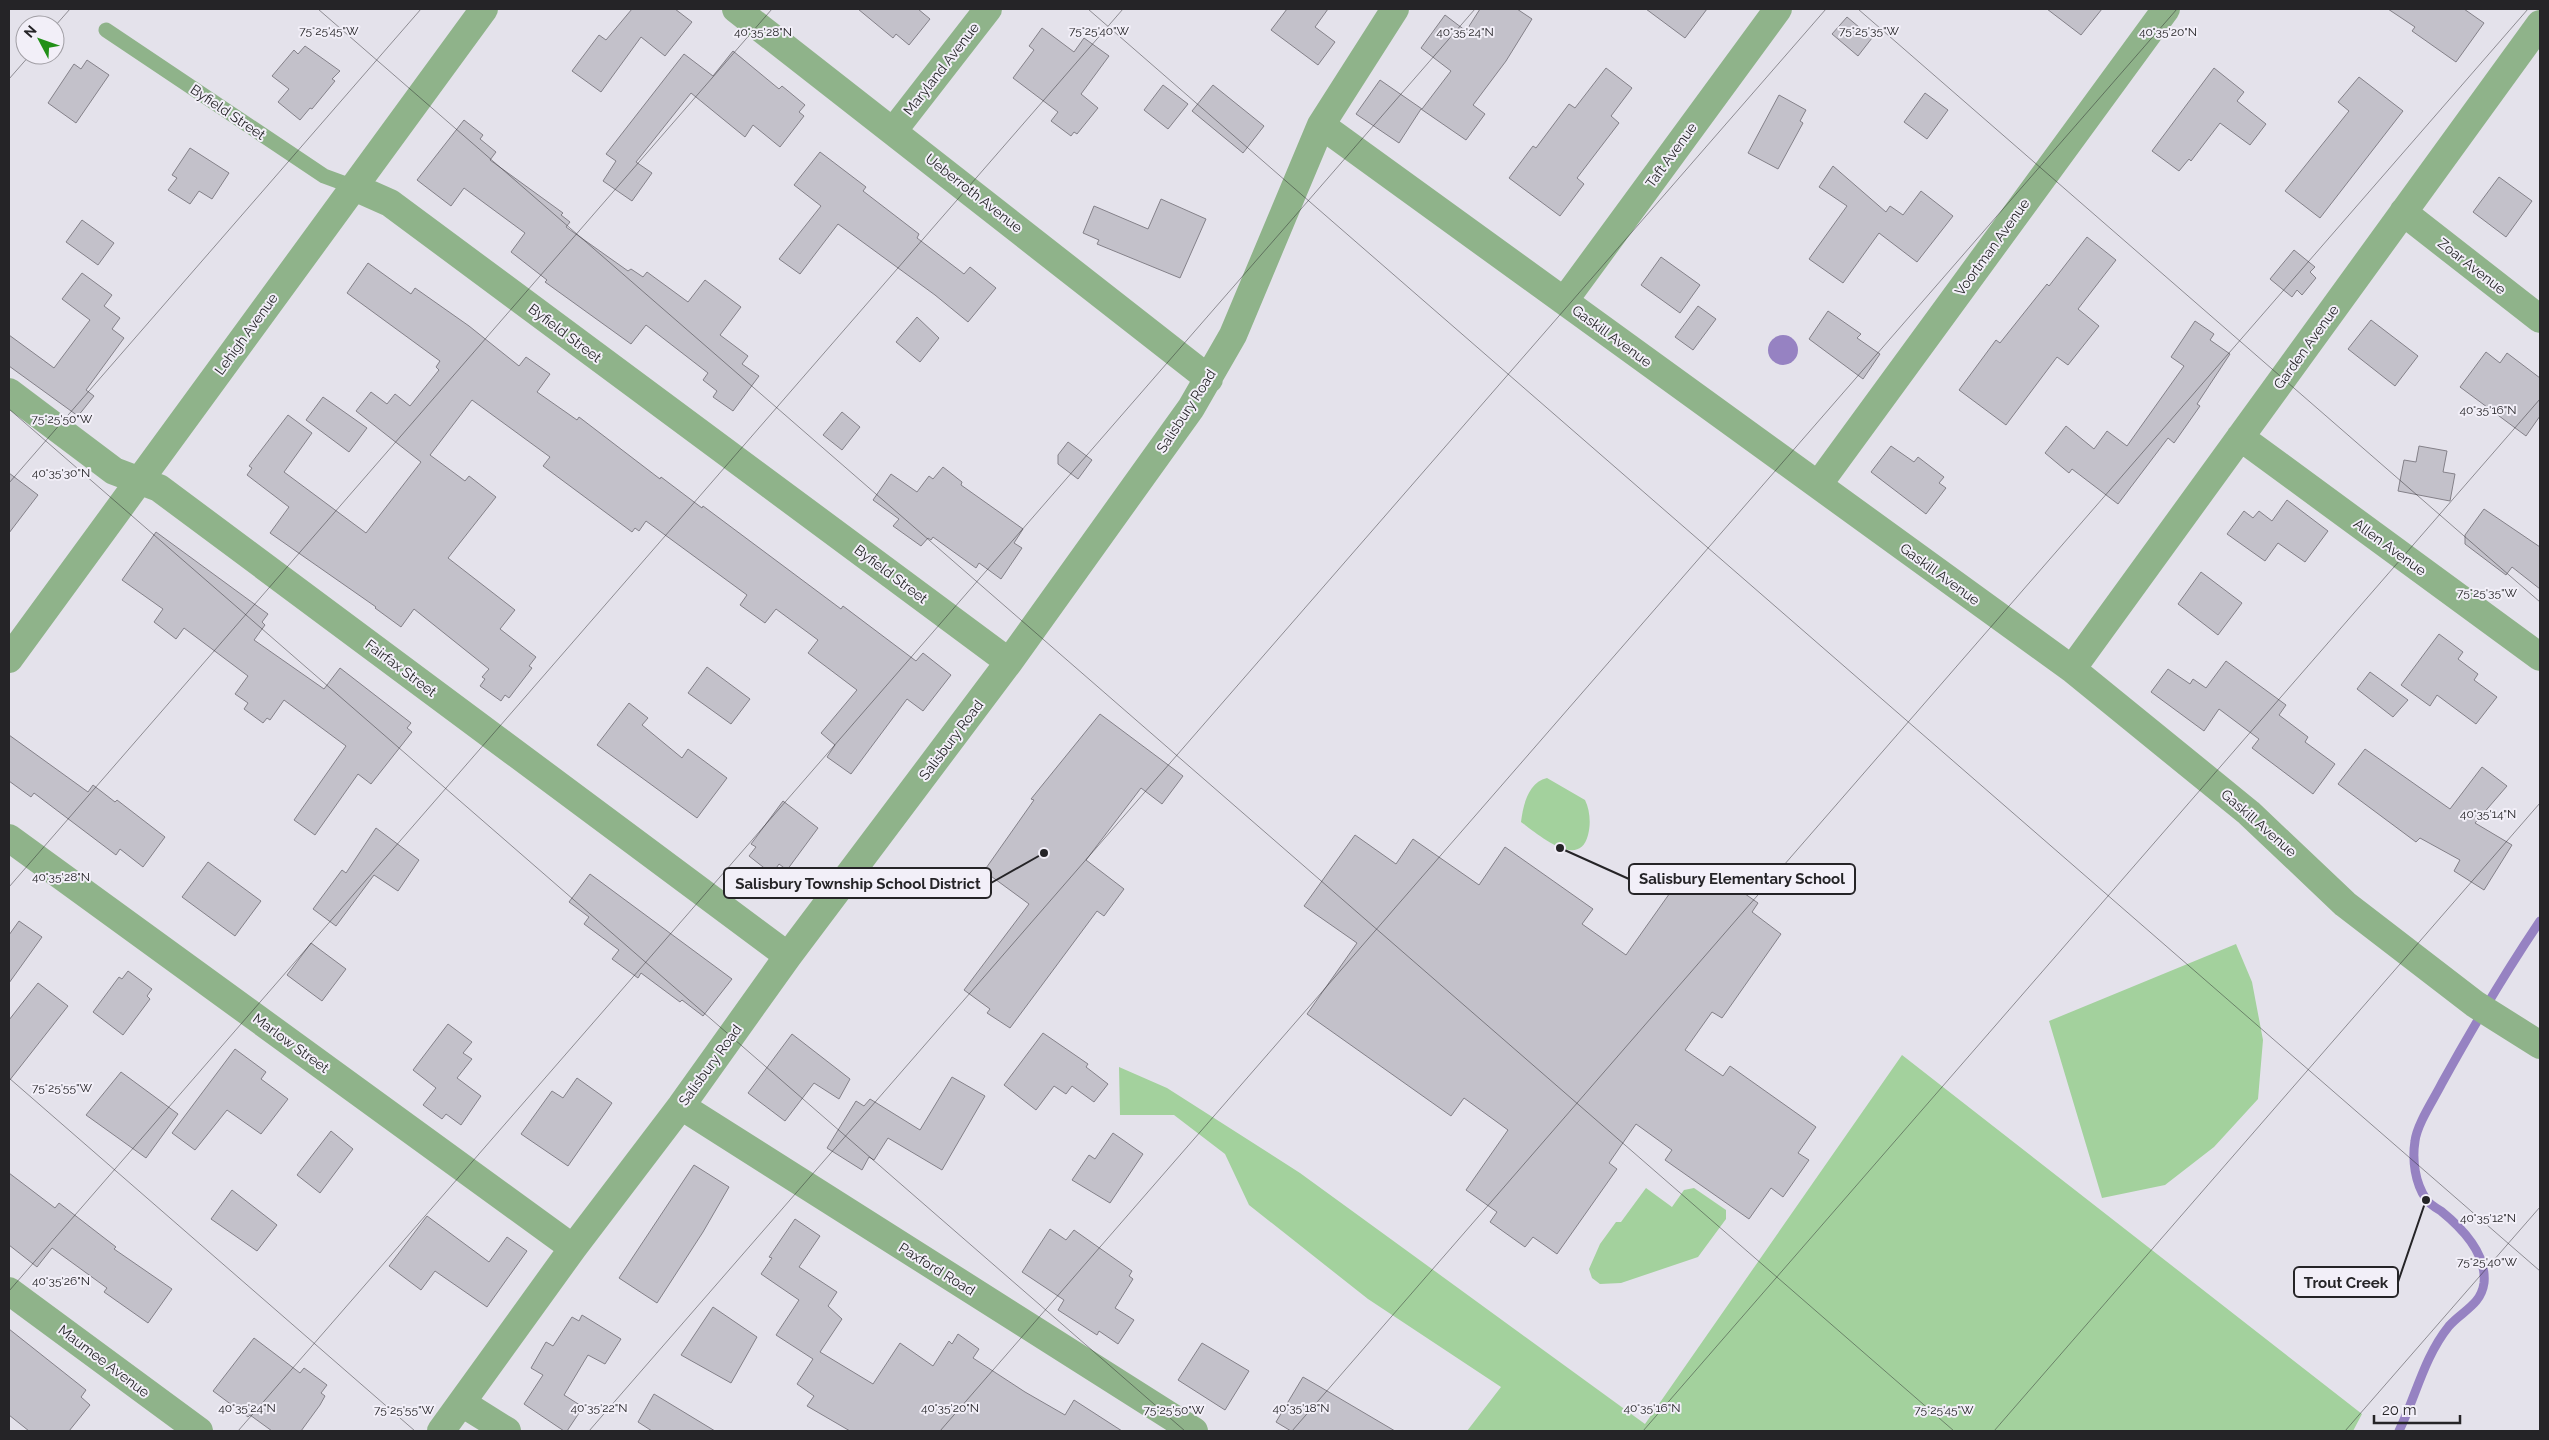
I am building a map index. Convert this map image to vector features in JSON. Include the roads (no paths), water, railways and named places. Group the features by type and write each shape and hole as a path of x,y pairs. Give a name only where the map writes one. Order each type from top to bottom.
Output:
{"street":[{"name":"Lehigh Avenue","path":"10,653 484,9"},
{"name":"Ueberroth Avenue","path":"736,9 894,130 1209,379"},
{"name":"Maryland Avenue","path":"894,130 988,9"},
{"name":"Salisbury Road","path":"441,1431 573,1248 681,1106 788,956 1009,662 1209,379 1233,335 1321,125 1394,9"},
{"name":"Taft Avenue","path":"1564,301 1778,9"},
{"name":"Voortman Avenue","path":"1818,485 2166,9"},
{"name":"Garden Avenue","path":"2072,669 2540,24"},
{"name":"Gaskill Avenue","path":"1321,125 2072,669 2250,813 2345,904 2487,1011 2540,1045"},
{"name":"Byfield Street","path":"354,187 390,203 1009,662"},
{"name":"Zoar Avenue","path":"2404,212 2540,319"},
{"name":"Fairfax Street","path":"9,392 114,471 159,488 788,956"},
{"name":"Allen Avenue","path":"2240,437 2540,657"},
{"name":"Marlow Street","path":"9,838 573,1248"},
{"name":"Paxford Road","path":"681,1106 1194,1431"},
{"name":"Maumee Avenue","path":"9,1290 199,1431"},
{"path":"462,1403 506,1431"}],"lane":[{"name":"Byfield Street","path":"106,30 324,176 354,187"}],"waterway":[{"path":"2399,1431 2421,1377 2440,1338 2449,1326 2475,1302 2482,1291 2484,1283 2482,1261 2472,1242 2449,1218 2429,1203 2422,1193 2414,1163 2416,1134 2465,1041 2540,921"}],"place":[{"name":"Salisbury Elementary School","path":"1560,848"},
{"name":"Salisbury Township School District","path":"1044,853"},
{"name":"Trout Creek","path":"2426,1200"}]}
